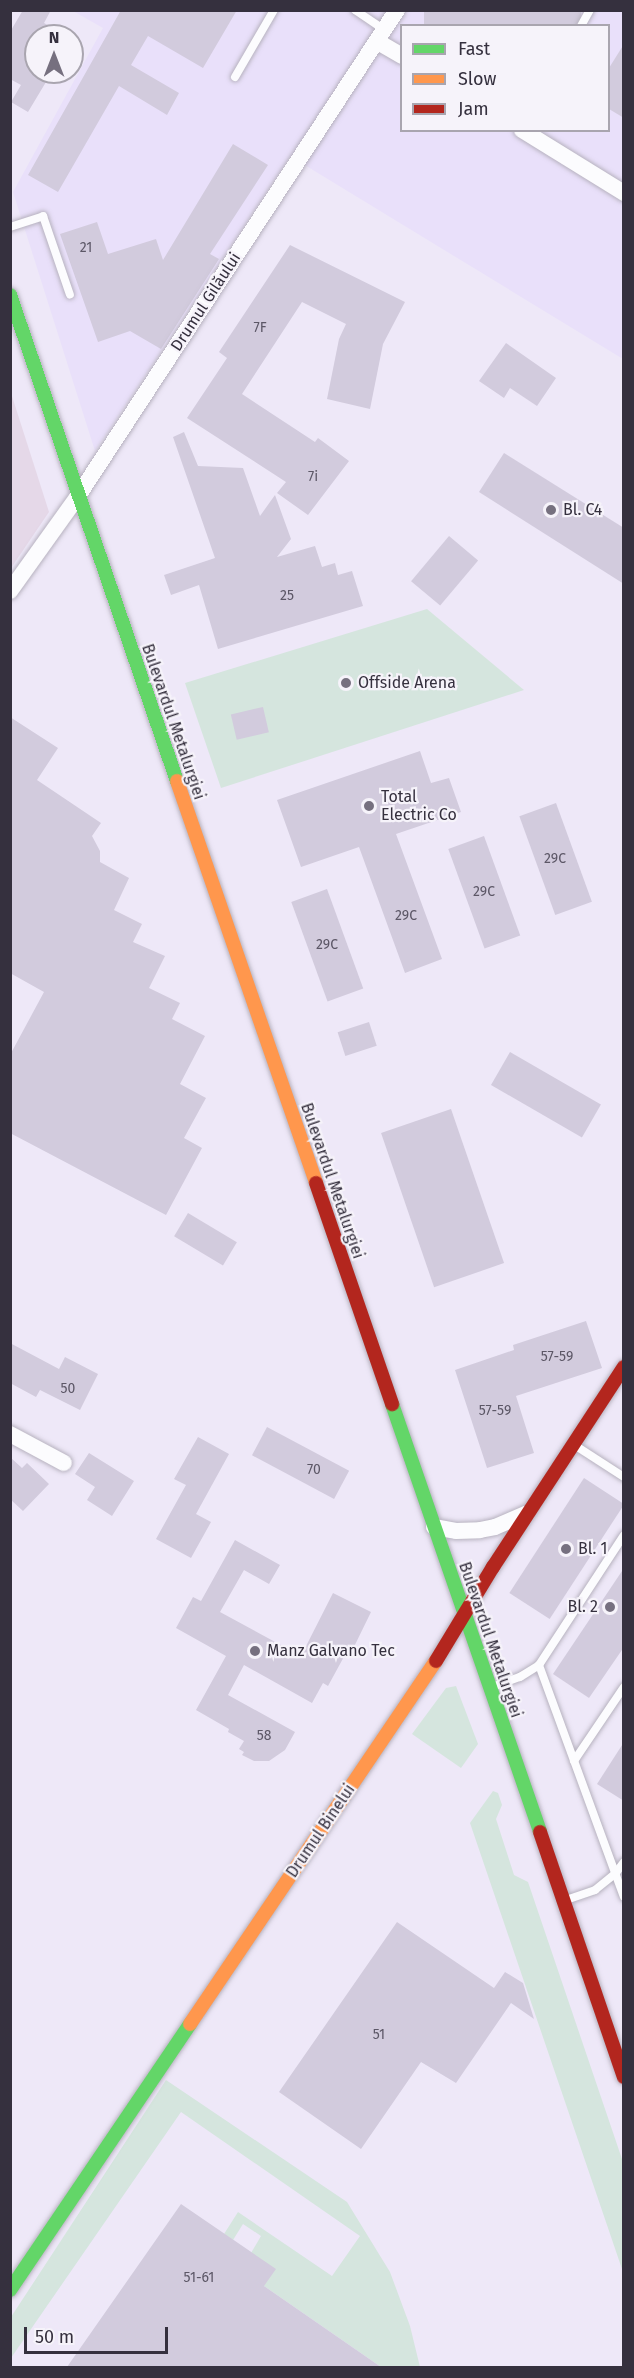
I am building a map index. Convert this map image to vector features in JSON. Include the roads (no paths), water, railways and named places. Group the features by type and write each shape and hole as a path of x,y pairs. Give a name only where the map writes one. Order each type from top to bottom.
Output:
{"main road":[{"name":"Bulevardul Metalurgiei","path":"10,295 624,2077"},
{"name":"Drumul Binelui","path":"10,2290 465,1617 526,1514 624,1367"}],"street":[{"name":"Drumul Gilăului","path":"10,591 78,496 397,10"},
{"path":"381,36 400,54"},
{"path":"525,132 624,193"},
{"path":"10,1434 64,1463"},
{"path":"434,1527 456,1531 480,1530 495,1527 526,1514"}],"lane":[{"path":"235,77 274,10"},
{"path":"356,10 381,36"},
{"path":"582,24 590,10"},
{"path":"10,227 44,216 70,295"},
{"path":"573,1443 624,1477"},
{"path":"489,1688 520,1677 538,1665 624,1535"},
{"path":"538,1665 624,1897"},
{"path":"574,1761 624,1687"},
{"path":"563,1901 595,1890 615,1874 624,1862"}],"place":[{"name":"Bl. C4","path":"551,510"},
{"name":"Offside Arena","path":"346,683"},
{"name":"Total Electric Co","path":"369,806"},
{"name":"Bl. 1","path":"566,1549"},
{"name":"Bl. 2","path":"610,1607"},
{"name":"Manz Galvano Tec","path":"255,1651"}]}
